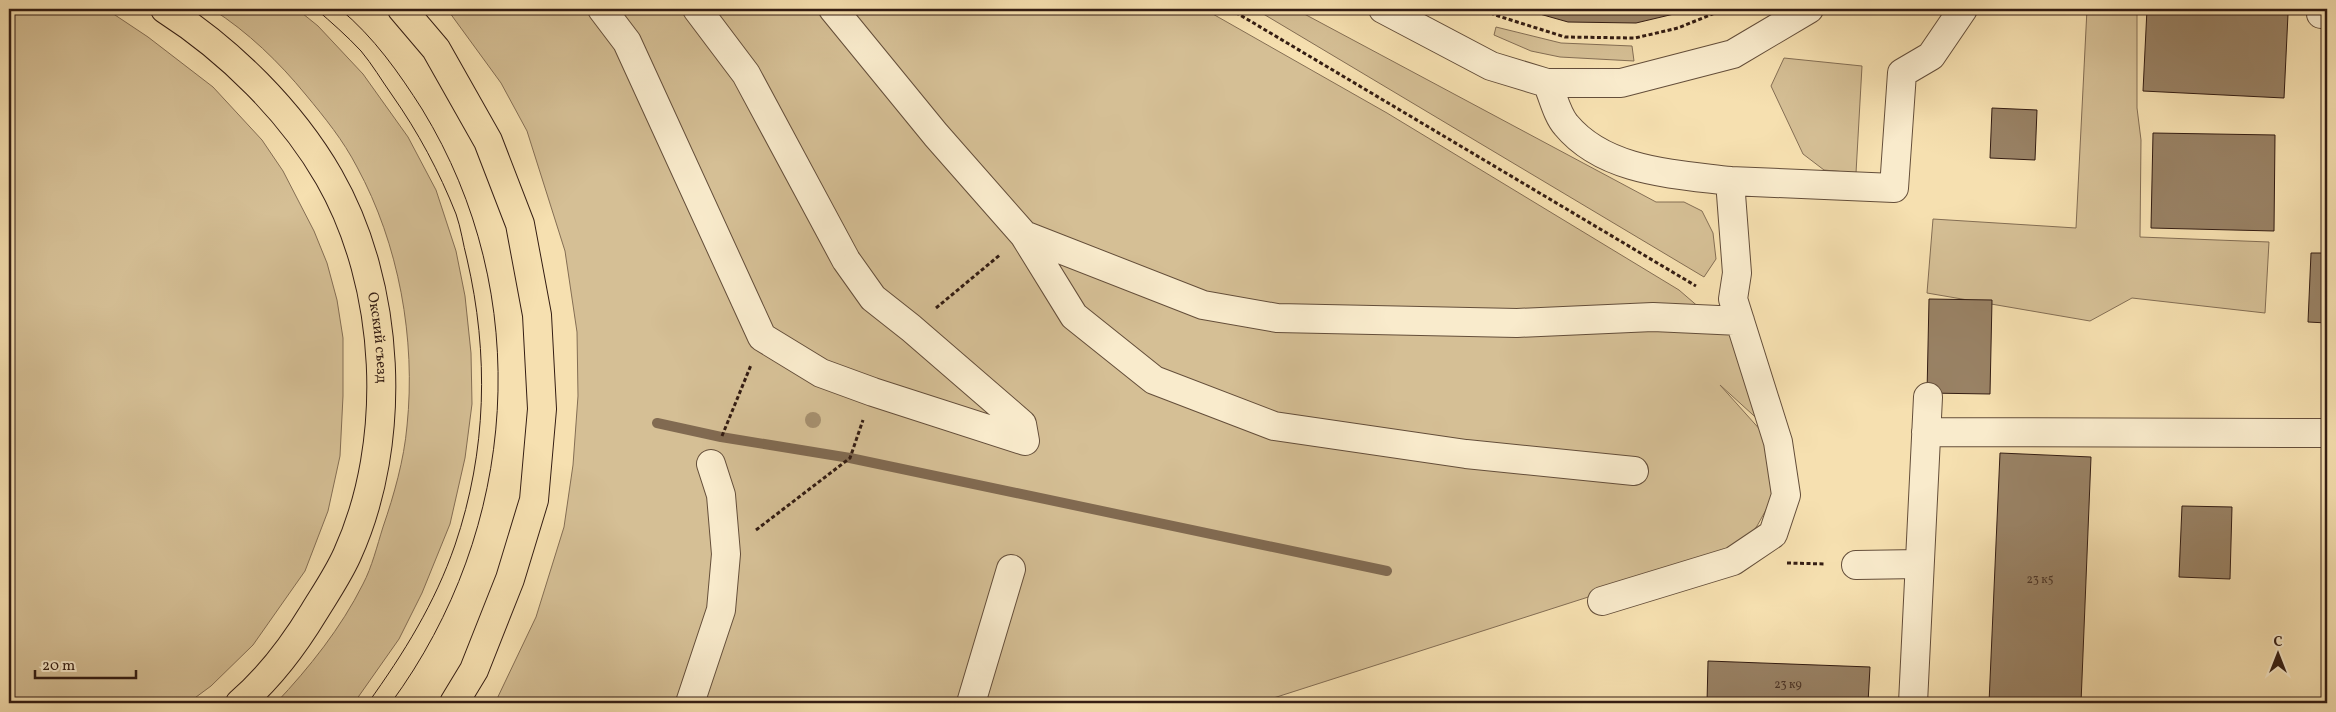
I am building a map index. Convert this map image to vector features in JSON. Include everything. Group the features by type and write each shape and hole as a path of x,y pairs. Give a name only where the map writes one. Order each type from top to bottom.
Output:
{"main road":[{"name":"Окский съезд","path":"165,9 183,20 244,72 278,104 304,139 329,178 354,230 369,278 378,325 380,417 372,475 347,555 301,633 277,664 240,703"},
{"path":"402,9 436,50 488,141 520,224 537,315 542,409 534,500 510,579 474,670 454,703"}],"street":[{"path":"602,9 627,42 762,337 821,373 873,392 1025,441 1022,424 874,298 846,260 746,74 697,9"},
{"path":"833,9 936,135 1024,235 1074,316 1154,380 1274,426 1466,454 1634,471"},
{"path":"1384,9 1393,16 1491,66 1547,83 1621,83 1733,54 1809,9"},
{"path":"1547,83 1565,124 1591,148 1641,169 1730,182 1894,188 1902,73 1931,56 1963,9"},
{"path":"1602,601 1734,561 1773,534 1786,494 1778,442 1736,310 1737,273 1730,182"},
{"path":"1024,235 1203,305 1277,318 1517,323 1653,317 1736,310"},
{"path":"1913,703 1928,397"},
{"path":"1926,432 2327,433"},
{"path":"690,703 721,610 726,554 721,494 711,464"},
{"path":"1856,565 1919,564"},
{"path":"971,703 1010,569"}],"path":[{"path":"1230,9 1736,310"},
{"path":"1485,9 1495,15 1565,37 1635,38 1678,28 1725,9"},
{"path":"711,464 762,337"},
{"path":"1781,563 1856,565"}],"shaded area":[{"path":"9,9 106,9 148,37 213,87 262,140 283,171 314,231 327,263 337,300 343,338 343,396 340,456 328,511 305,571 253,645 211,686 188,703 9,703"},
{"path":"212,9 297,9 318,26 363,74 408,137 436,190 456,251 465,296 471,353 472,404 465,458 450,524 422,593 399,639 354,703 276,703 324,647 345,616 369,571 391,502 404,452 409,393 409,360 401,293 394,260 372,197 340,138 274,59 238,28"},
{"path":"447,9 1204,9 1387,113 1679,290 1730,334 1763,424 1720,385 1763,433 1776,492 1757,526 1741,548 1258,703 495,703 536,617 564,527 573,465 578,396 577,332 565,251 527,131 501,83"},
{"path":"1255,9 1295,9 1656,202 1684,202 1702,211 1713,233 1716,259 1704,277"},
{"path":"2087,9 2137,9 2137,108 2141,140 2140,237 2269,242 2265,313 2132,298 2090,321 1927,293 1933,219 2076,228"},
{"path":"1496,27 1561,43 1632,46 1634,61 1560,57 1531,51 1494,35"},
{"path":"1784,58 1862,66 1856,173 1824,170 1803,154 1771,86"}],"building":[{"path":"1522,9 1695,9 1636,23 1568,22"},
{"path":"2147,9 2288,14 2284,98 2143,91"},
{"path":"1992,108 2037,110 2035,160 1990,158"},
{"path":"2153,133 2275,135 2274,231 2151,228"},
{"path":"2311,253 2327,253 2327,323 2308,322"},
{"path":"1929,299 1992,300 1990,394 1927,393"},
{"path":"2000,453 2091,457 2081,703 1989,703"},
{"path":"2182,506 2232,507 2230,579 2179,577"},
{"path":"1708,661 1870,667 1868,703 1707,703"}],"waterway":[{"path":"657,423 721,437 850,458 1387,571"}],"tram line":[{"path":"316,9 365,56 411,123 435,167 459,225 474,295 479,331 481,366 479,438 466,510 447,566 418,627 368,703"},
{"path":"340,9 375,43 404,82 422,109 459,181 483,256 496,333 497,411 487,488 466,563 434,635 391,703"}]}
